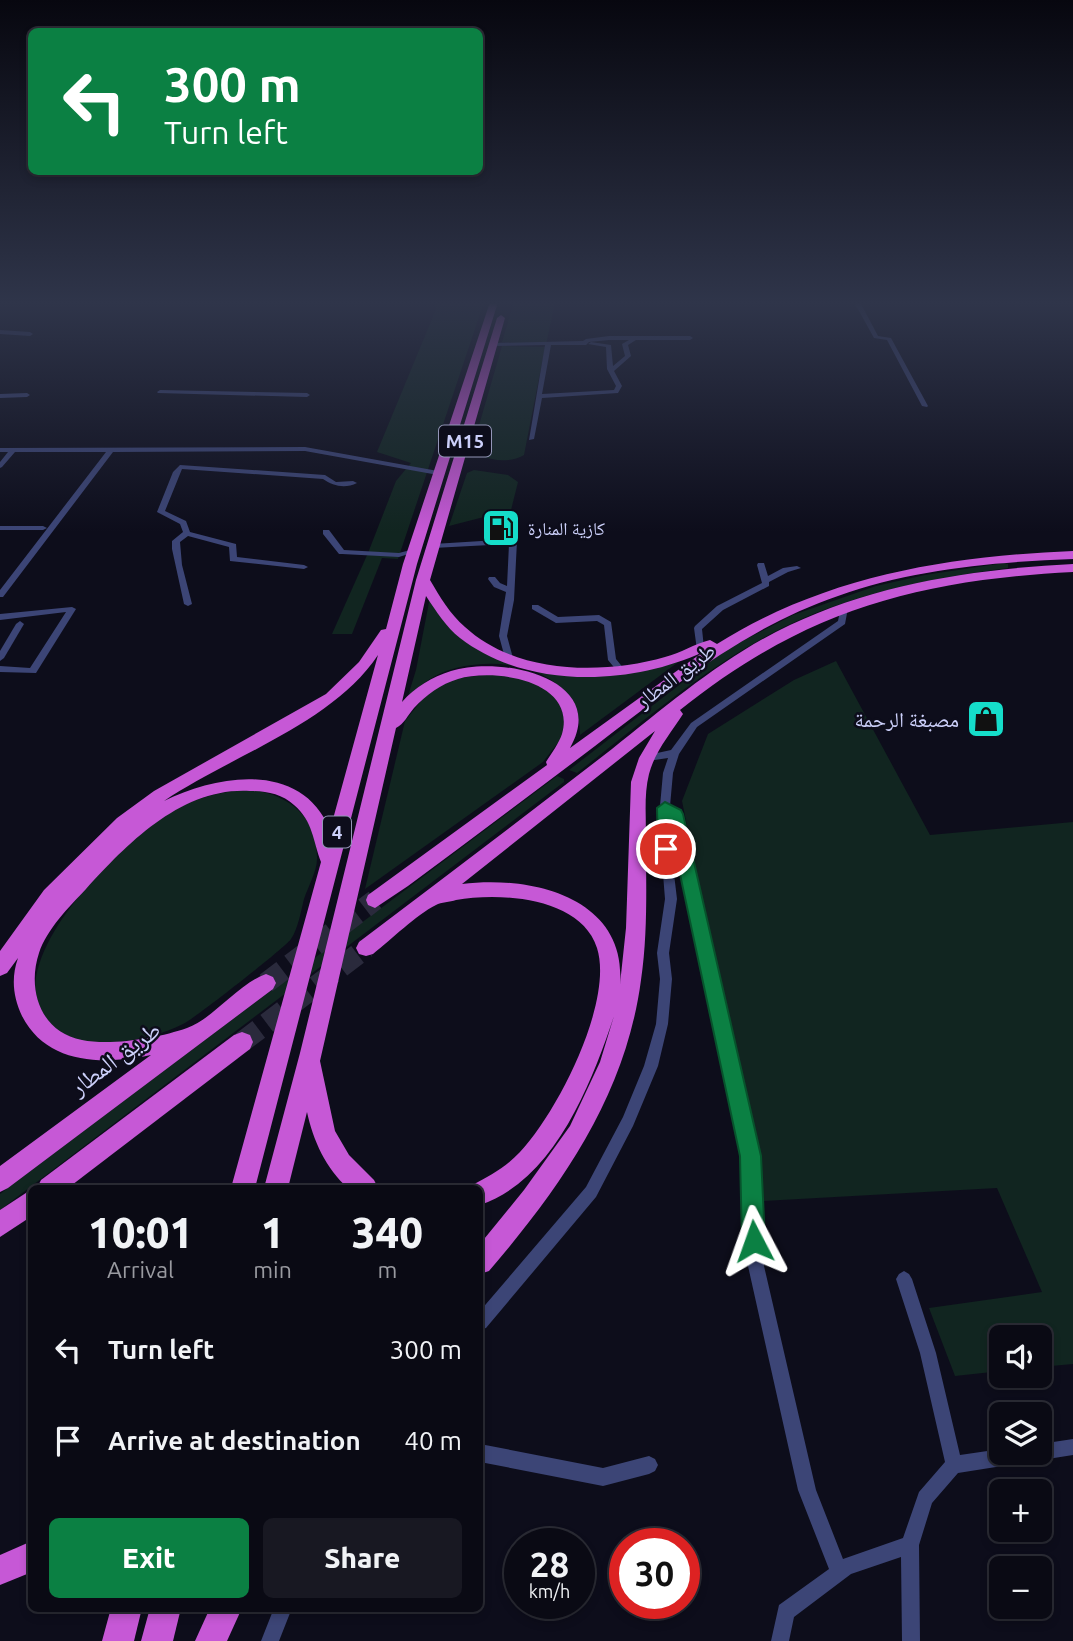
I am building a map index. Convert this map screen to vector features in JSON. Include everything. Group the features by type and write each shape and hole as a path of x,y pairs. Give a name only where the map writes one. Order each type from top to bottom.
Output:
{"highway":[{"name":"M15","path":"438,475 469,379"},
{"name":"M15","path":"423,580 483,379"},
{"name":"4","path":"244,1185 329,860 412,558 438,475"},
{"name":"طريق المطار","path":"366,948 685,699 743,657 793,628 844,608 922,586 1073,555"},
{"path":"0,967 51,895 123,823 160,795 331,698 364,666 392,624 412,558"},
{"name":"طريق المطار","path":"375,900 698,661 768,620 833,593 898,576 1017,565 1073,568"},
{"name":"4","path":"277,1185 311,1053 423,580"},
{"path":"423,580 442,610 465,635 509,658 568,671 620,669 668,661 768,620"},
{"path":"388,732 408,703 443,678 479,669 516,671 534,676 554,686 568,705 572,731 566,747 540,779"},
{"path":"483,1258 544,1187 574,1143 597,1102 614,1056 632,979 637,818 642,774 648,758 685,699"},
{"path":"556,766 578,783"},
{"path":"191,1037 103,1052 76,1048 47,1034 36,1024 29,1010 23,981 32,947 48,922 112,853 153,817 184,799 221,787 274,787 296,797 314,816 329,860"},
{"path":"433,897 494,887 557,899 591,921 605,944 611,971 609,996 593,1046 562,1114 521,1169 494,1188 483,1192"},
{"name":"طريق المطار","path":"0,1180 266,983"},
{"path":"53,1185 242,1042"},
{"path":"311,1053 316,1110 322,1130 348,1174 362,1185"},
{"path":"0,1225 28,1205"},
{"path":"0,1570 28,1558"},
{"path":"118,1641 126,1612"},
{"path":"157,1641 165,1612"},
{"path":"211,1641 226,1612"}],"street":[{"path":"531,439 542,379"},
{"path":"539,396 616,391 619,386 615,379"},
{"path":"910,379 925,406"},
{"path":"160,392 307,395"},
{"path":"0,396 27,395"},
{"path":"0,450 305,449 438,475"},
{"path":"0,466 13,450"},
{"path":"0,595 111,450"},
{"path":"187,533 183,523 161,512 180,467 325,477 335,484 353,483"},
{"path":"0,528 43,528"},
{"path":"326,532 342,552 412,558"},
{"path":"187,533 233,546 233,559 304,567"},
{"path":"187,533 176,541 175,558 184,579 188,604"},
{"path":"433,546 513,541 510,591 503,636 509,658"},
{"path":"761,565 767,580"},
{"path":"700,648 698,628 720,608 766,584 767,580 786,570 797,568"},
{"path":"492,579 497,585 510,591"},
{"path":"535,607 556,620 599,618 608,624 612,660 620,669"},
{"path":"483,1318 591,1192 628,1121 651,1066 662,1024 666,979 663,953 671,899 665,808 668,774 674,753 694,725 842,622 844,608"},
{"path":"0,617 72,609 33,671 0,669"},
{"path":"0,658 20,624"},
{"path":"648,758 674,753"},
{"path":"665,808 675,814 748,1144 756,1266 807,1490 839,1572"},
{"path":"904,1279 928,1353 954,1465"},
{"path":"1052,1450 1073,1447"},
{"path":"483,1454 603,1477 649,1465"},
{"path":"911,1641 910,1545 925,1498 954,1465 989,1460"},
{"path":"780,1641 786,1612 839,1572 846,1567 910,1545"},
{"path":"270,1641 281,1612"}],"green space":[{"path":"407,379 458,379 398,559 382,558 352,634 332,634 396,481 411,463 377,452"},
{"path":"493,379 539,379 524,455 513,459 490,459 479,455 481,450 473,446"},
{"path":"474,470 508,475 518,482 511,510 449,526 467,473"},
{"path":"1008,564 1008,568 931,580 880,592 806,617 715,667 577,773 569,770 723,651 793,615 876,586 925,575"},
{"path":"430,597 471,644 559,673 681,660 580,735 576,711 566,693 550,679 507,665 460,667 435,676 408,696 416,670"},
{"path":"836,661 930,835 1073,822 1073,1364 1052,1366 1052,1325 989,1325 989,1372 955,1376 929,1308 1042,1292 997,1188 763,1201 682,801 708,734 794,680"},
{"path":"494,674 529,679 556,696 564,709 564,735 543,762 365,889 405,721 429,691 458,678"},
{"path":"557,776 564,779 564,782 33,1185 28,1185 28,1189 0,1210 0,1194"},
{"path":"246,789 274,795 286,801 305,818 316,843 317,864 291,939 204,1010 168,1031 134,1040 96,1042 78,1040 53,1026 45,1019 36,994 39,965 53,934 74,903 125,848 171,812 198,799"}],"tunnel":[{"path":"266,983 375,900"},
{"path":"242,1042 366,948"}],"place":[{"name":"كازية المنارة","path":"501,528"},
{"name":"مصبغة الرحمة","path":"986,719"}],"route":[{"path":"666,849 665,808 675,814 746,1131 751,1156 750,1189 754,1241"}]}
